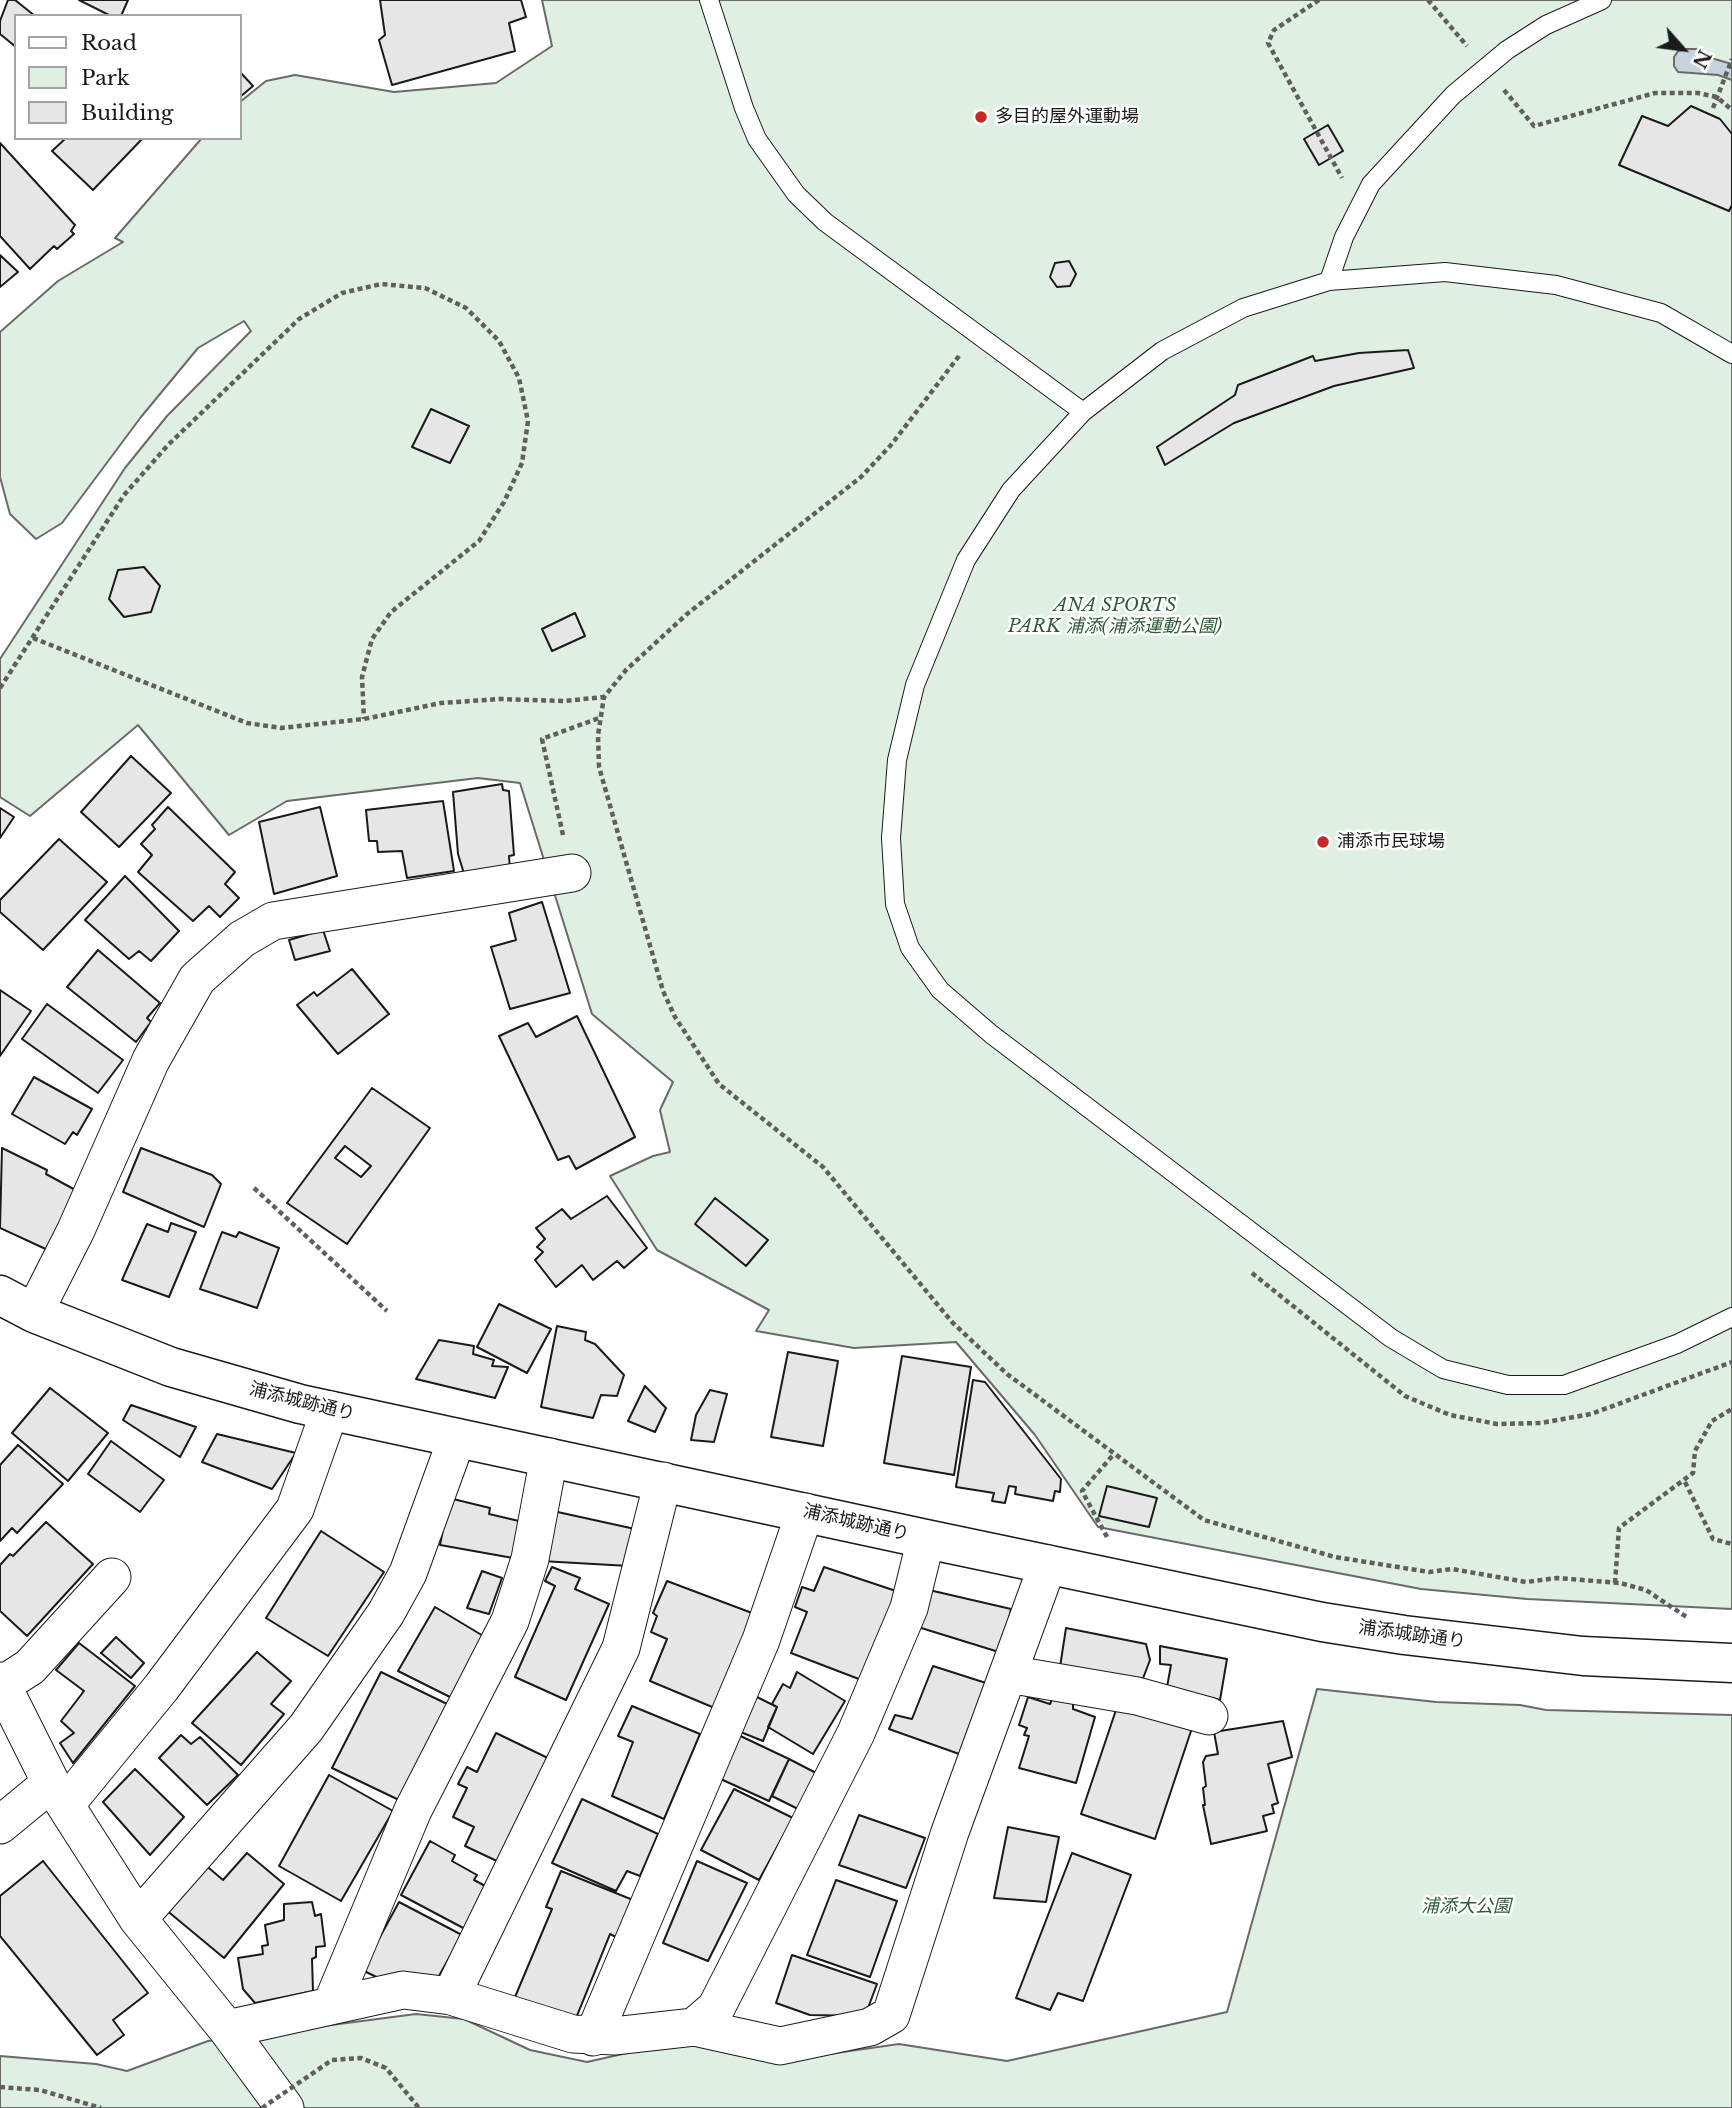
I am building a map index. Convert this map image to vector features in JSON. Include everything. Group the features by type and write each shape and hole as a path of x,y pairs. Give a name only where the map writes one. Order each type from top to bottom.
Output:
{"main road":[{"name":"浦添城跡通り","path":"0,1295 34,1313 171,1367 330,1410 926,1539 1322,1622 1404,1635 1583,1656 1732,1663"}],"street":[{"path":"34,1313 76,1230 150,1060 197,979 242,939 273,921 572,873"},
{"path":"0,1825 59,1794 161,1688 295,1509 330,1410"},
{"path":"138,1919 306,1727 386,1614 408,1573 457,1438"},
{"path":"331,2006 413,1811 510,1621 530,1559 549,1457"},
{"path":"451,1996 621,1648 663,1481"},
{"path":"593,2037 761,1640 805,1511"},
{"path":"694,2026 716,2008 856,1733 909,1608 926,1539"},
{"path":"227,2029 403,1990 451,1996 539,2026 593,2037 694,2026 780,2046 870,2027 891,2015 950,1832 1048,1564"},
{"path":"112,1577 30,1667 1,1683 59,1794 138,1919 227,2029 285,2108"},
{"path":"1008,1674 1137,1696 1209,1716"}],"lane":[{"path":"709,0 744,108 774,168 825,222 1083,412"},
{"path":"1329,281 1344,237 1371,184 1453,95 1546,25 1601,0"},
{"path":"1732,354 1661,313 1556,285 1445,272 1329,281 1243,308 1162,351 1083,412 1011,489 966,560 915,685 897,760 891,838 895,904 910,948 940,990 991,1034 1381,1330 1443,1369 1508,1385 1564,1385 1678,1344 1732,1317"}],"path":[{"path":"1319,0 1274,30 1268,43 1359,208"},
{"path":"1428,0 1534,126 1655,93 1698,93 1717,97 1732,110"},
{"path":"1713,108 1732,60"},
{"path":"0,688 124,495 168,445 299,318 342,293 381,284 425,288 466,308 499,341 519,378 528,421 522,463 509,492 479,541 391,612 372,639 362,677 364,719"},
{"path":"975,334 891,445 861,477 687,614 626,670 604,697 600,718 599,767 663,990 675,1017 719,1084 823,1167 961,1331 1007,1374 1204,1520 1335,1557 1429,1572 1452,1569 1527,1582 1557,1578 1615,1583 1646,1590 1688,1618"},
{"path":"33,638 247,723 281,728 364,719 441,703 500,699 564,701 604,697"},
{"path":"572,873 542,739 600,718"},
{"path":"254,1188 387,1311"},
{"path":"1615,1583 1619,1528 1693,1474 1695,1451 1712,1421 1732,1409"},
{"path":"1109,1539 1082,1491 1113,1455"},
{"path":"1685,1482 1713,1539 1732,1544"},
{"path":"262,2108 332,2060 361,2058 386,2068 419,2108"},
{"path":"0,2087 40,2090 101,2108"}],"green space":[{"name":"ANA SPORTS PARK 浦添(浦添運動公園)","path":"542,0 1732,0 1732,1609 1527,1599 1421,1589 1098,1527 1035,1435 956,1342 854,1348 756,1331 769,1310 657,1250 610,1176 653,1156 670,1152 660,1110 673,1082 592,1014 520,783 478,778 287,801 229,835 138,725 30,816 0,797 0,659 125,468 167,416 251,331 244,321 198,348 141,417 62,523 36,539 10,514 0,477 0,332 58,281 123,242 115,238 200,140 242,140 242,100 266,81 295,75 394,92 496,83 552,46"},
{"name":"浦添大公園","path":"1317,1689 1436,1702 1520,1705 1546,1710 1732,1715 1732,2108 0,2108 0,2056 96,2064 127,2071 208,2041 416,2014 464,2019 530,2050 587,2062 667,2044 699,2045 772,2062 899,2044 1007,2061 1227,2012"}],"shaded area":[{"path":"1697,49 1711,58 1732,64 1732,80 1718,75 1678,72 1674,66 1674,57 1678,51"}],"building":[{"path":"8,0 15,0 32,14 14,14 14,45 0,34 0,21"},
{"path":"79,0 128,0 122,14 107,14"},
{"path":"380,0 521,0 526,17 509,23 515,51 392,85 379,40 385,35"},
{"path":"242,74 253,86 242,95"},
{"path":"1691,106 1720,119 1732,134 1732,205 1729,211 1619,165 1642,116 1668,126"},
{"path":"1328,125 1343,151 1319,165 1304,139"},
{"path":"64,140 141,140 93,190 52,151"},
{"path":"0,143 75,225 71,231 74,234 57,249 54,246 30,269 0,236"},
{"path":"0,255 18,272 0,287"},
{"path":"1069,261 1076,274 1070,286 1057,287 1050,277 1055,263"},
{"path":"1408,350 1414,368 1334,386 1234,423 1165,465 1157,447 1235,395 1238,385 1313,356 1315,361 1359,353"},
{"path":"431,409 469,426 450,463 412,447"},
{"path":"144,567 160,586 151,612 124,617 109,599 118,570"},
{"path":"575,613 585,636 552,651 542,629"},
{"path":"131,756 171,793 119,847 81,812"},
{"path":"502,784 503,790 509,791 514,855 509,856 510,870 465,877 458,854 453,792"},
{"path":"443,801 454,871 407,878 402,851 378,852 377,841 369,841 366,810"},
{"path":"168,807 235,872 225,884 239,898 220,917 209,906 193,921 138,872 152,855 141,844 155,829 152,825"},
{"path":"320,807 337,876 274,894 259,822"},
{"path":"0,808 14,817 0,838"},
{"path":"59,839 107,882 43,950 0,912 0,900"},
{"path":"125,876 179,931 151,961 139,951 129,959 85,920"},
{"path":"542,902 570,993 510,1009 491,947 516,940 509,913"},
{"path":"323,930 330,951 295,960 289,940"},
{"path":"98,950 160,1003 147,1018 151,1022 136,1042 67,987"},
{"path":"352,969 389,1014 338,1054 297,1005 314,992 317,996"},
{"path":"0,990 31,1011 0,1056"},
{"path":"47,1004 123,1060 98,1093 22,1039"},
{"path":"577,1016 635,1137 576,1169 569,1156 558,1160 499,1036 528,1023 536,1037"},
{"path":"34,1077 92,1109 77,1135 73,1132 65,1144 12,1114"},
{"path":"372,1088 430,1128 347,1244 287,1203","holes":["345,1146 371,1166 361,1177 335,1158"]},
{"path":"2,1148 47,1170 46,1174 79,1192 50,1251 0,1228"},
{"path":"141,1148 212,1175 221,1184 204,1227 123,1192"},
{"path":"607,1196 647,1248 624,1268 617,1261 593,1280 582,1265 556,1287 535,1260 543,1252 537,1247 545,1239 536,1228 562,1209 571,1219"},
{"path":"715,1198 768,1240 746,1266 695,1224"},
{"path":"171,1223 196,1232 169,1297 122,1280 147,1224 168,1232"},
{"path":"222,1232 236,1237 239,1232 279,1248 257,1308 200,1289"},
{"path":"499,1304 551,1329 527,1373 477,1347"},
{"path":"557,1326 586,1332 585,1340 595,1344 624,1375 617,1396 601,1395 593,1418 541,1407"},
{"path":"439,1340 474,1346 473,1354 494,1360 492,1366 508,1367 495,1398 416,1379"},
{"path":"788,1352 838,1361 823,1446 771,1437"},
{"path":"902,1356 971,1367 954,1475 884,1463"},
{"path":"973,1380 985,1382 1061,1479 1060,1492 1055,1491 1053,1501 1015,1494 1016,1487 1009,1486 1005,1503 992,1501 994,1493 956,1487"},
{"path":"645,1386 666,1408 655,1432 628,1421"},
{"path":"50,1388 108,1433 68,1481 12,1433"},
{"path":"710,1390 727,1394 714,1442 691,1440 696,1415"},
{"path":"131,1405 196,1427 180,1457 123,1420"},
{"path":"217,1434 296,1453 272,1489 202,1462"},
{"path":"111,1441 164,1480 140,1512 88,1474"},
{"path":"18,1445 63,1484 17,1533 12,1528 0,1541 0,1465"},
{"path":"1107,1486 1157,1498 1149,1527 1099,1516"},
{"path":"449,1498 490,1508 489,1514 519,1521 513,1558 440,1545"},
{"path":"553,1511 635,1529 629,1566 541,1561"},
{"path":"46,1522 93,1564 27,1636 0,1611 0,1565 10,1554 13,1556"},
{"path":"321,1531 384,1572 328,1656 266,1618"},
{"path":"552,1567 580,1578 575,1589 609,1604 566,1700 515,1677 555,1586 545,1581"},
{"path":"824,1567 896,1591 864,1681 791,1653 807,1612 795,1607 802,1587 814,1591"},
{"path":"482,1571 502,1578 489,1614 467,1608"},
{"path":"667,1581 752,1613 717,1709 650,1681 667,1639 651,1632 657,1616 653,1613"},
{"path":"929,1590 1011,1609 1002,1653 918,1627"},
{"path":"435,1607 485,1637 452,1698 398,1671"},
{"path":"1066,1628 1146,1644 1150,1660 1142,1681 1060,1667"},
{"path":"116,1637 144,1663 131,1678 101,1653"},
{"path":"79,1643 135,1686 73,1763 60,1743 74,1733 61,1721 84,1691 56,1670"},
{"path":"1160,1646 1227,1659 1220,1700 1167,1687 1171,1665 1160,1664"},
{"path":"257,1652 291,1681 271,1704 284,1714 241,1765 192,1723"},
{"path":"933,1666 986,1683 962,1755 889,1729 895,1715 912,1719"},
{"path":"381,1672 447,1704 399,1800 332,1768"},
{"path":"797,1672 845,1701 813,1754 768,1727 777,1707 772,1704 783,1684 790,1688"},
{"path":"749,1693 777,1707 763,1741 733,1729"},
{"path":"1028,1697 1050,1704 1053,1697 1073,1703 1073,1709 1095,1717 1076,1783 1019,1768 1029,1736 1024,1735 1027,1728 1019,1725"},
{"path":"1118,1704 1192,1728 1155,1839 1081,1814"},
{"path":"632,1706 700,1734 664,1819 612,1796 633,1742 618,1736"},
{"path":"1283,1721 1292,1757 1268,1764 1278,1803 1272,1805 1274,1813 1263,1816 1267,1831 1211,1844 1203,1805 1203,1788 1206,1786 1203,1762 1206,1756 1218,1754 1214,1732"},
{"path":"732,1732 789,1759 769,1801 714,1776"},
{"path":"496,1733 552,1760 501,1863 465,1846 474,1827 453,1817 467,1788 458,1784 467,1767 477,1772"},
{"path":"181,1735 191,1744 200,1737 238,1775 207,1805 159,1758"},
{"path":"789,1759 820,1775 802,1811 772,1796"},
{"path":"135,1769 184,1817 150,1855 103,1802"},
{"path":"329,1775 393,1811 341,1901 279,1866"},
{"path":"734,1789 793,1818 759,1880 701,1850"},
{"path":"582,1799 658,1834 640,1876 627,1871 616,1891 552,1863"},
{"path":"859,1815 925,1838 906,1888 839,1865"},
{"path":"1008,1827 1059,1837 1046,1902 994,1898"},
{"path":"430,1841 455,1855 452,1861 477,1875 474,1880 491,1889 467,1930 401,1895"},
{"path":"247,1853 284,1884 224,1958 165,1909 203,1863 223,1880"},
{"path":"1072,1853 1131,1875 1083,2001 1058,1993 1050,2010 1016,1998"},
{"path":"43,1861 148,1993 113,2020 124,2035 97,2055 0,1936 0,1896"},
{"path":"697,1861 747,1883 708,1961 663,1943"},
{"path":"561,1871 633,1900 616,1937 610,1934 574,2023 515,1997 552,1909 546,1907"},
{"path":"836,1880 897,1901 870,1977 807,1955"},
{"path":"312,1902 315,1916 321,1914 325,1946 316,1947 316,1957 312,1959 313,1991 255,2003 243,1989 238,1958 263,1954 262,1946 268,1945 265,1925 284,1920 284,1904"},
{"path":"399,1902 462,1935 435,1983 389,1983 362,1970"},
{"path":"792,1955 877,1984 865,2016 810,2015 776,2003"}],"place":[{"name":"多目的屋外運動場","path":"981,117"},
{"name":"浦添市民球場","path":"1323,842"}]}
